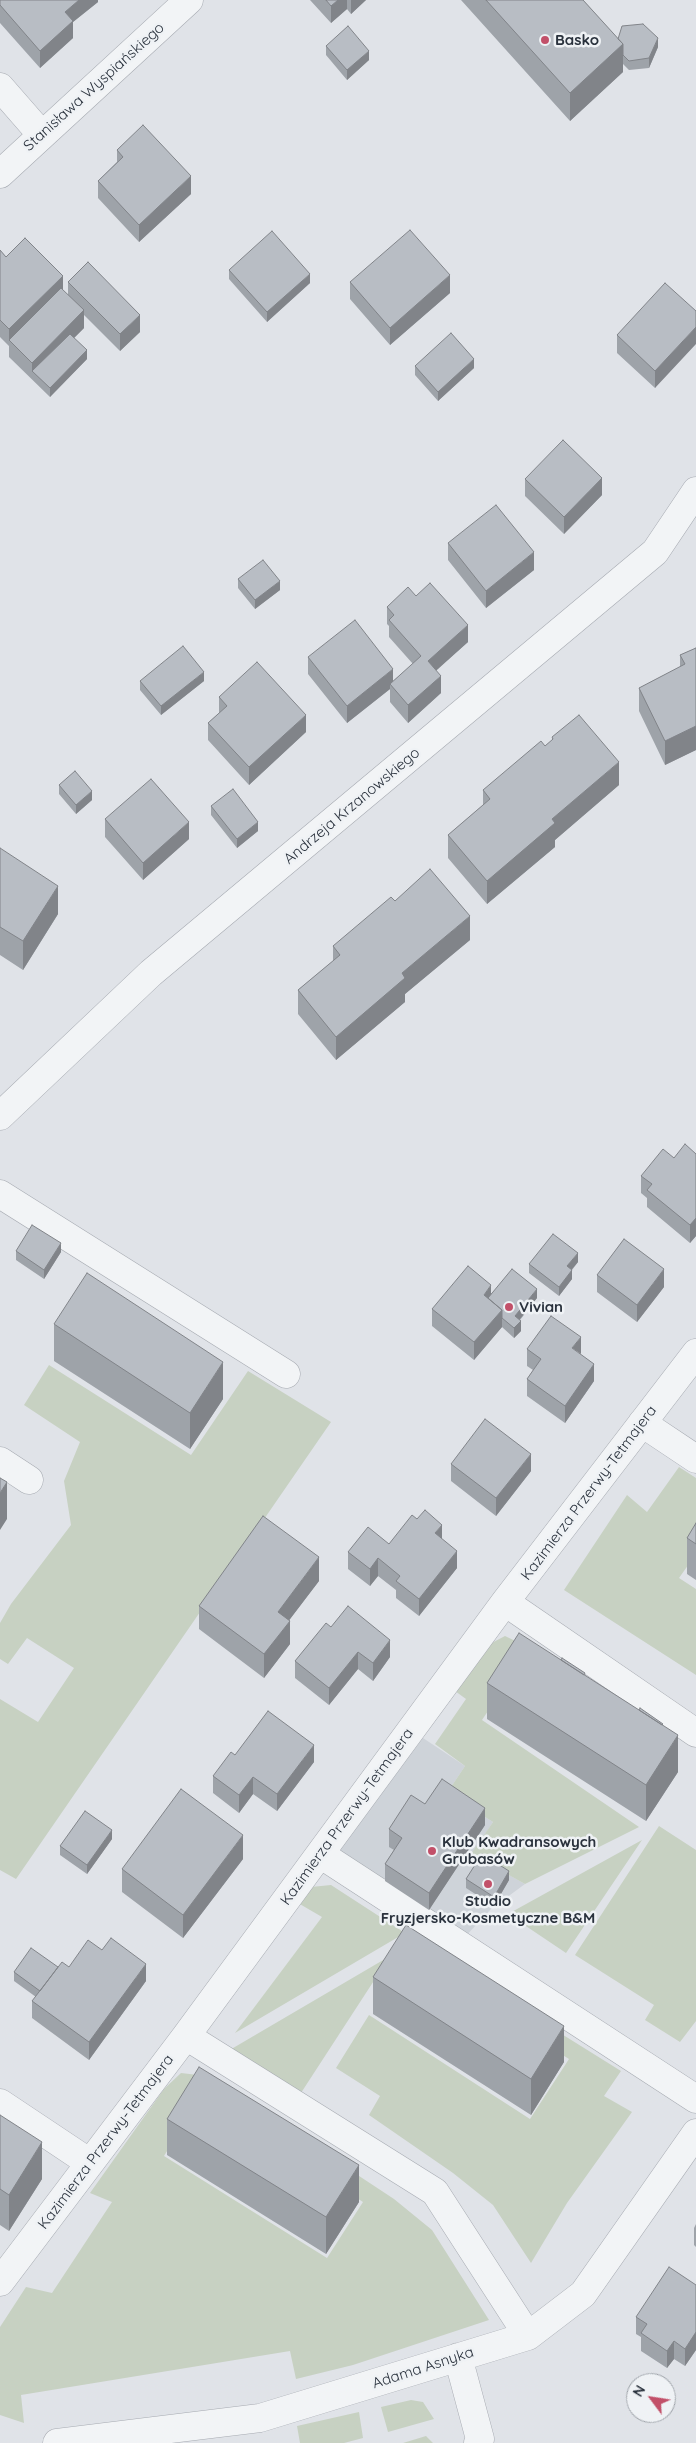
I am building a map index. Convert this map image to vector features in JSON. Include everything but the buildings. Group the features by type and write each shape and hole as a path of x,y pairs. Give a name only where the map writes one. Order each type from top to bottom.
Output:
{"street":[{"name":"Stanisława Wyspiańskiego","path":"0,174 41,134 189,0"},
{"path":"0,88 41,134"},
{"name":"Andrzeja Krzanowskiego","path":"0,1116 152,973 655,552 696,491"},
{"path":"0,1194 286,1374"},
{"name":"Kazimierza Przerwy-Tetmajera","path":"0,2282 186,2036 505,1602 696,1354"},
{"path":"642,1424 696,1458"},
{"path":"0,1461 29,1480"},
{"path":"505,1602 696,1733"},
{"path":"320,1854 696,2099"},
{"path":"186,2036 435,2192 528,2336"},
{"path":"0,2103 90,2162"},
{"name":"Adama Asnyka","path":"57,2443 260,2418 528,2336 583,2294 696,2133"},
{"path":"458,2357 480,2440 478,2443"}],"shaded area":[{"path":"423,1738 465,1766 447,1793 493,1822 472,1854 525,1884 491,1909 463,1939 334,1856"}],"green space":[{"path":"49,1365 191,1455 248,1371 331,1422 16,1879 0,1870 0,1699 38,1722 74,1668 27,1638 8,1664 0,1659 0,1623 11,1604 71,1525 64,1481 80,1442 24,1405"},
{"path":"679,1467 696,1478 696,1554 679,1578 696,1589 696,1675 564,1590 627,1495 647,1512"},
{"path":"505,1636 530,1648 482,1720 639,1827 525,1884 471,1854 493,1822 447,1793 465,1766 435,1744 466,1699 455,1691 484,1647"},
{"path":"659,1826 696,1850 696,2021 680,2042 645,2020 654,2005 575,1955"},
{"path":"642,1840 566,1953 508,1914"},
{"path":"331,1885 405,1933 235,2033 322,1917 298,1903 311,1887"},
{"path":"390,1956 299,2096 228,2051"},
{"path":"369,2015 530,2119 569,2059 542,2042 552,2028 621,2071 604,2096 632,2112 567,2203 531,2263 493,2205 453,2173 369,2115 380,2096 336,2068"},
{"path":"181,2073 198,2075 198,2100 164,2156 327,2258 363,2202 340,2187 350,2170 394,2199 432,2230 489,2320 353,2365 296,2379 290,2351 21,2395 24,2423 0,2415 0,2327 26,2287 52,2293 112,2202 90,2193 164,2089"},
{"path":"411,2400 423,2402 434,2419 388,2432 381,2407"},
{"path":"359,2412 363,2438 344,2443 300,2443 297,2426"},
{"path":"426,2436 433,2443 403,2443"}],"place":[{"name":"Basko","path":"545,40"},
{"name":"Vivian","path":"509,1307"},
{"name":"Klub Kwadransowych Grubasów","path":"432,1851"},
{"name":"Studio Fryzjersko-Kosmetyczne B&M","path":"488,1884"}]}
